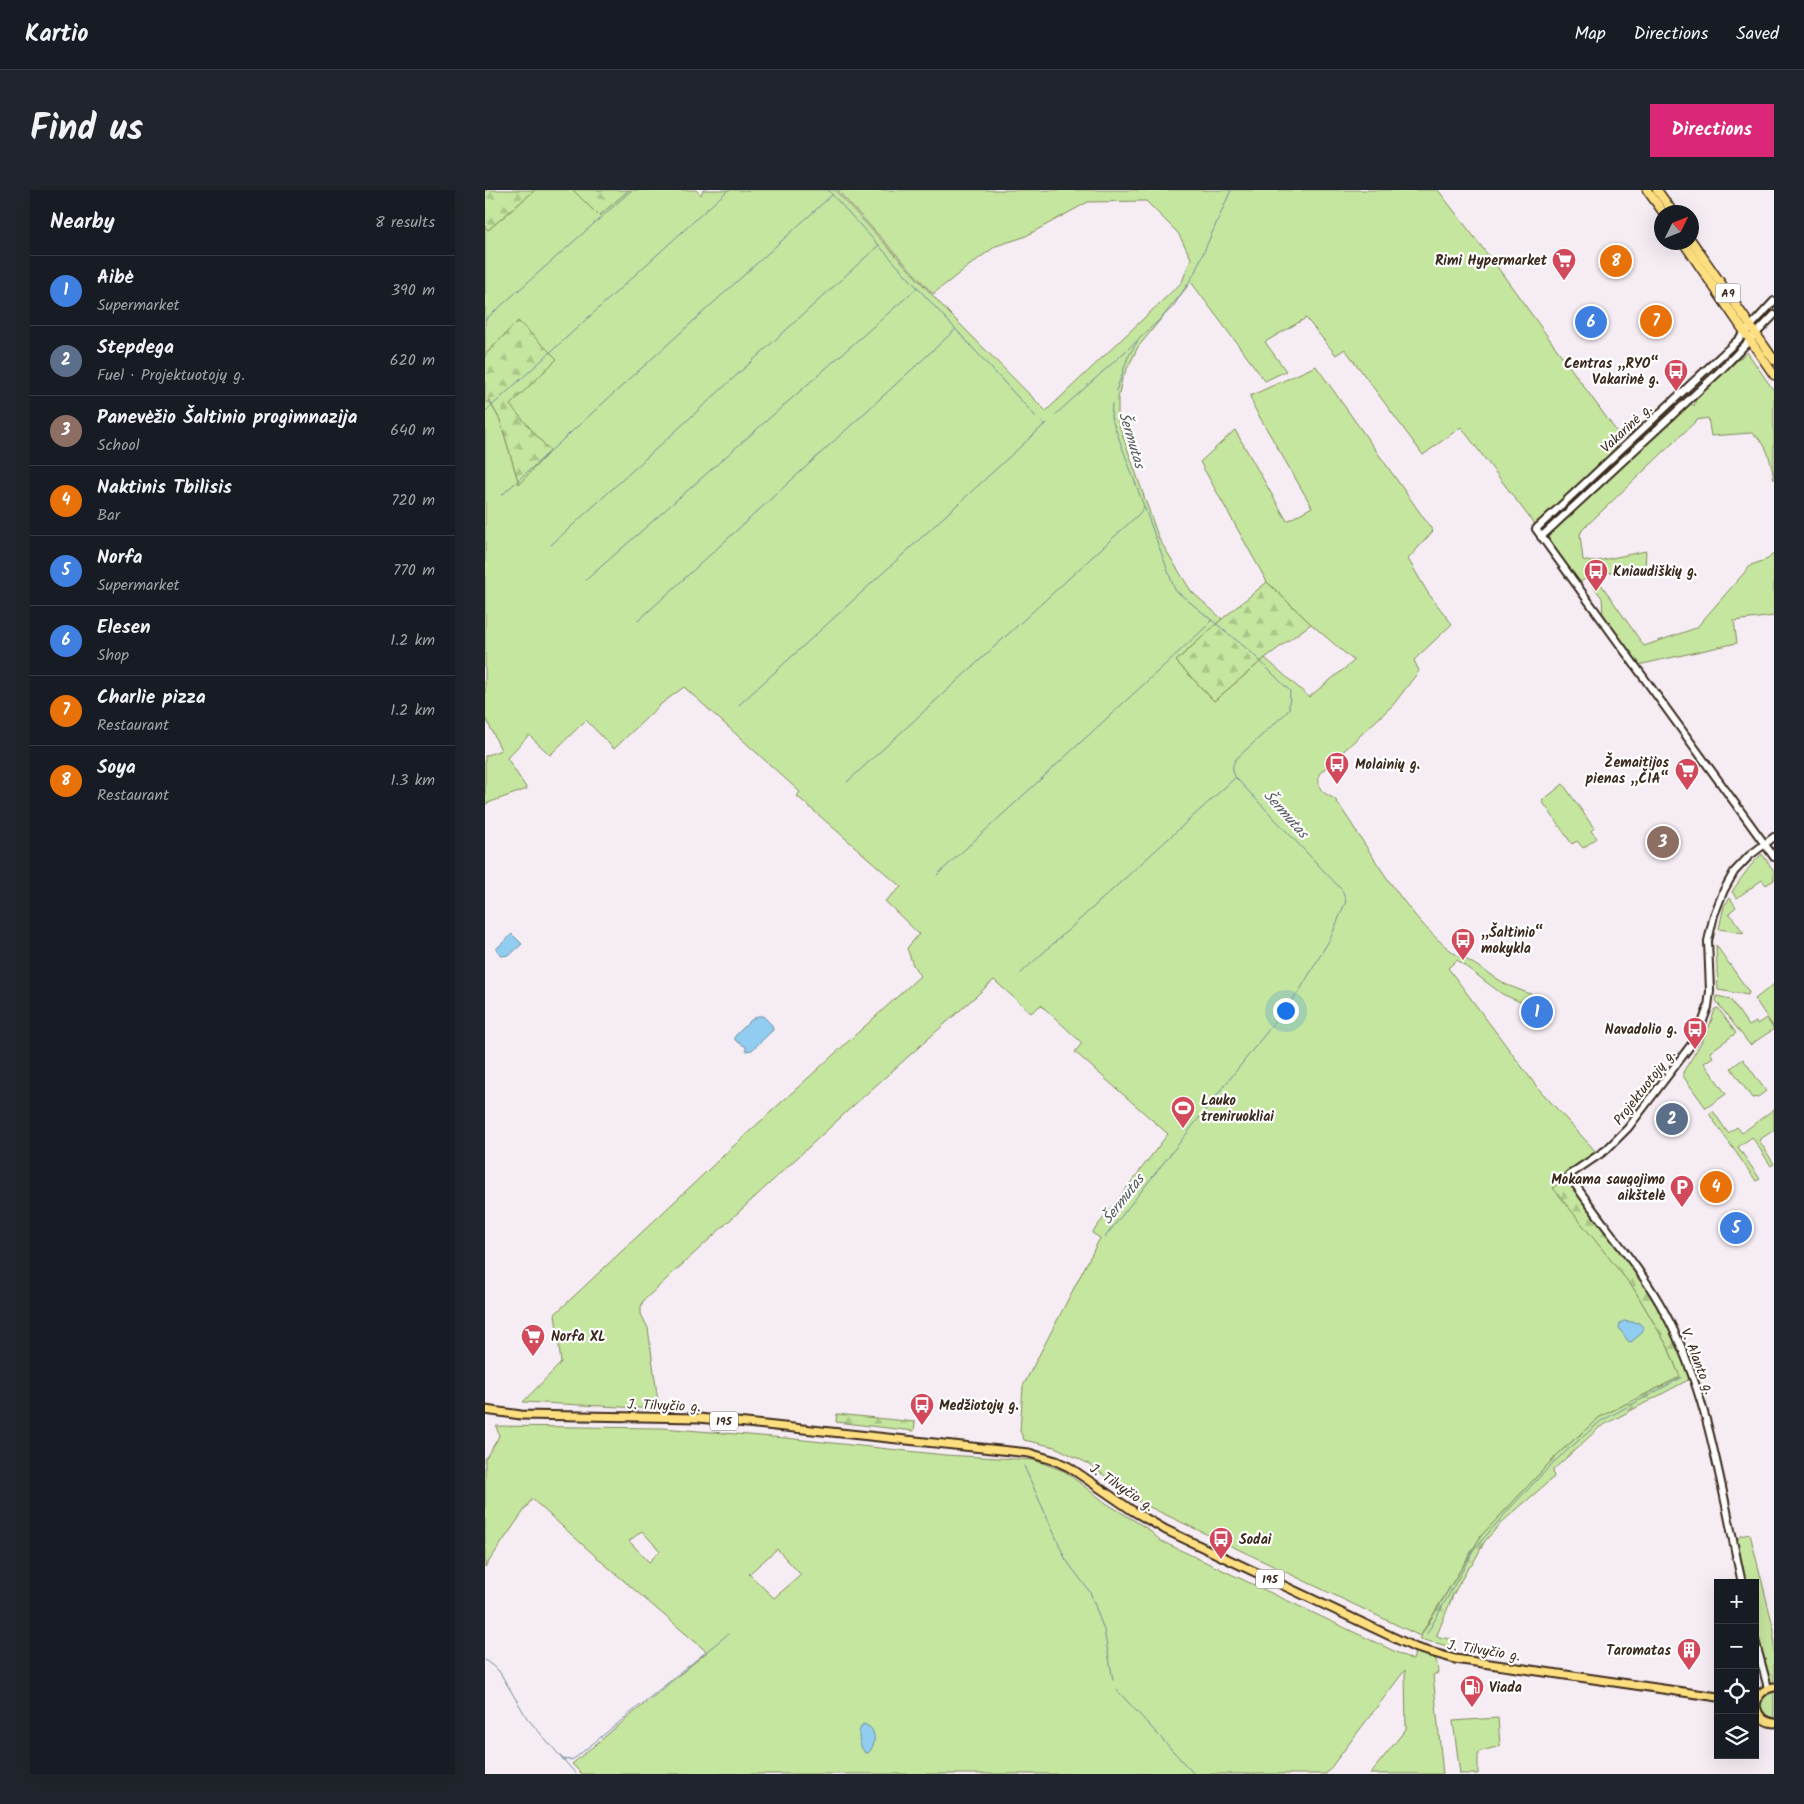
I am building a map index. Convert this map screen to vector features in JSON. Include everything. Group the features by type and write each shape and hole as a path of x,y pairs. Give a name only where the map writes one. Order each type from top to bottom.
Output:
{"highway":[{"path":"1647,190 1658,205"},
{"path":"1657,190 1668,205"},
{"name":"A9","path":"1689,250 1754,338 1774,360"},
{"name":"A9","path":"1697,250 1748,330"},
{"name":"A9","path":"1754,338 1774,375"}],"main road":[{"name":"Vakarinė g.","path":"1774,301 1715,362 1535,529 1541,537 1722,369 1754,338 1774,315"},
{"path":"1715,362 1722,369"},
{"path":"1541,537 1774,857"},
{"name":"Projektuotojų g.","path":"1569,1175 1606,1150 1622,1134 1651,1100 1697,1037 1707,1007 1710,986 1709,941 1714,915 1734,872 1774,837"},
{"name":"V. Alanto g.","path":"1569,1175 1651,1290 1664,1311 1688,1361 1703,1411 1741,1579"},
{"name":"J. Tilvyčio g.","path":"485,1410 521,1415 699,1418 1029,1453 1069,1467 1166,1530 1416,1648 1455,1658 1714,1696"},
{"path":"1759,1652 1771,1688 1759,1696"},
{"path":"1759,1714 1767,1722 1774,1723"}],"green space":[{"path":"485,190 535,190 488,230 485,227"},
{"path":"535,190 573,190 599,216 629,190 696,190 701,195 703,190 835,190 949,313 1046,411 1182,282 1191,258 1178,233 1146,201 1088,202 1024,237 996,246 933,294 837,190 1438,190 1498,268 1622,439 1609,455 1535,525 1461,427 1423,455 1345,349 1336,355 1306,318 1265,342 1286,371 1265,381 1191,282 1138,347 1122,379 1118,399 1118,422 1159,539 1191,591 1222,619 1176,661 1214,701 1265,658 1309,697 1354,661 1311,624 1267,582 1200,462 1235,430 1287,521 1312,507 1255,409 1250,396 1316,366 1433,531 1408,559 1428,593 1452,624 1414,660 1419,671 1393,705 1319,774 1319,784 1323,792 1335,799 1377,864 1426,928 1464,960 1466,959 1507,985 1546,1000 1541,1011 1502,994 1457,960 1448,968 1537,1087 1599,1155 1554,1188 1634,1289 1668,1347 1680,1377 1600,1417 1559,1453 1481,1536 1420,1636 1139,1502 1089,1464 1055,1447 1024,1440 1020,1431 1023,1386 1100,1238 1092,1233 1168,1134 1075,1052 1082,1043 1041,1005 1031,1013 994,980 854,1105 643,1301 641,1314 648,1328 659,1409 523,1402 561,1363 555,1314 740,1140 920,976 913,965 907,948 919,934 885,901 901,887 797,796 800,792 684,687 661,704 614,749 586,720 550,755 529,735 507,758 527,789 485,804 485,756 501,750 485,717 485,404 489,400 500,420 519,483 550,451 509,405 518,321 485,355 485,227 488,230"},
{"path":"573,190 629,190 599,216"},
{"path":"518,321 557,359 510,405 550,451 519,484 500,420 489,400 485,404 485,355"},
{"path":"1747,352 1774,391 1774,480 1768,453 1757,437 1751,433 1711,436 1708,418 1697,420 1582,530 1580,535 1583,560 1592,562 1646,551 1645,569 1594,574 1644,646 1696,628 1751,565 1768,559 1774,553 1774,616 1734,621 1737,643 1638,665 1603,617 1602,598 1587,578 1580,582 1575,579 1549,543 1548,533 1559,526 1585,499 1688,403 1694,406 1697,396"},
{"path":"1715,365 1716,368 1695,391 1544,531 1541,530 1590,481"},
{"path":"1267,582 1311,624 1265,658 1214,701 1176,661 1222,619"},
{"path":"1563,784 1594,828 1591,831 1597,838 1583,848 1577,841 1572,844 1542,801"},
{"path":"1762,854 1774,871 1774,880 1766,885 1762,880 1737,898 1732,892"},
{"path":"1730,898 1736,907 1729,913 1744,933 1719,929 1724,906"},
{"path":"1716,945 1749,992 1748,995 1718,990"},
{"path":"1774,984 1774,1028 1755,999"},
{"path":"1717,996 1730,999 1749,1026 1756,1022 1757,1024 1766,1018 1774,1029 1750,1045 1716,1001"},
{"path":"1718,1008 1736,1033 1710,1052 1713,1057 1704,1063 1726,1094 1706,1108 1683,1076 1683,1072 1706,1034 1715,1009"},
{"path":"1743,1059 1766,1091 1758,1097 1752,1098 1731,1068"},
{"path":"1774,1109 1774,1130 1759,1140 1774,1164 1771,1166 1752,1137 1738,1147 1760,1179 1756,1181 1709,1114 1713,1111 1728,1133 1737,1127 1742,1133"},
{"path":"1565,1178 1572,1183 1593,1217 1602,1226 1653,1298 1675,1338 1684,1358 1690,1379 1600,1427 1553,1470 1554,1477 1501,1523 1485,1541 1472,1565 1468,1568 1453,1595 1437,1635 1456,1640 1452,1647 1419,1639 1481,1536 1559,1453 1600,1417 1680,1377 1668,1347 1634,1289 1553,1188"},
{"path":"837,1414 915,1422 914,1431 836,1422"},
{"path":"496,1426 662,1428 785,1438 945,1455 1034,1460 1064,1471 1106,1503 1148,1529 1161,1541 1413,1660 1415,1652 1433,1656 1437,1662 1438,1673 1433,1675 1443,1774 1370,1774 1406,1729 1405,1670 1326,1774 582,1774 572,1764 707,1652 532,1499 485,1567 485,1459 499,1435","holes":["642,1531 660,1551 649,1562 629,1541","777,1549 801,1575 774,1598 749,1574"]},
{"path":"1750,1534 1774,1630 1774,1685 1767,1674 1759,1648 1759,1579 1744,1579 1736,1542 1740,1536"},
{"path":"1774,1689 1774,1721 1766,1719 1759,1709 1760,1699 1769,1690"},
{"path":"1498,1718 1500,1746 1478,1752 1478,1774 1460,1774 1453,1721"}],"water":[{"path":"512,934 522,944 510,955 501,956 496,949"},
{"path":"758,1016 763,1016 772,1025 773,1030 752,1050 746,1051 746,1047 735,1040 735,1036 751,1020"},
{"path":"1624,1321 1639,1323 1643,1327 1642,1333 1631,1342 1628,1341 1619,1328 1620,1323"},
{"path":"863,1724 871,1729 874,1737 873,1746 868,1753 865,1753 863,1750 859,1738"}],"waterway":[{"path":"485,320 632,190"},
{"path":"485,412 728,190"},
{"path":"828,190 1036,417"},
{"name":"Šermutas","path":"1116,391 1128,357 1139,339 1173,307 1194,274 1231,190"},
{"path":"502,495 832,195"},
{"path":"551,545 879,245"},
{"path":"586,580 918,287"},
{"path":"638,621 956,329"},
{"path":"1055,415 1138,340"},
{"name":"Šermutas","path":"1105,1237 1300,990 1330,939 1346,901 1342,890 1236,778 1233,771 1236,759 1287,712 1289,709 1290,691 1252,653 1175,590 1111,417 1112,404"},
{"path":"1041,422 1044,425 1047,423"},
{"path":"739,705 1044,425"},
{"path":"847,782 1139,514 1144,507"},
{"path":"937,875 1209,624 1211,620"},
{"path":"1021,973 1235,778"},
{"path":"1427,1634 1475,1548 1555,1461 1601,1421 1681,1378"},
{"path":"1024,1466 1066,1560 1090,1592 1104,1630 1113,1680"},
{"path":"563,1759 571,1760 575,1758 728,1634"},
{"path":"485,1660 499,1671 527,1718 576,1774"},
{"path":"1117,1690 1194,1774"}],"place":[{"name":"Soya","path":"1616,261"},
{"name":"Rimi Hypermarket","path":"1564,281"},
{"name":"Charlie pizza","path":"1656,321"},
{"name":"Elesen","path":"1591,322"},
{"name":"Centras „RYO“ Vakarinė g.","path":"1676,392"},
{"name":"Kniaudiškių g.","path":"1596,592"},
{"name":"Molainių g.","path":"1337,785"},
{"name":"Žemaitijos pienas „ČIA“","path":"1687,791"},
{"name":"Panevėžio Šaltinio progimnazija","path":"1663,842"},
{"name":"„Šaltinio“ mokykla","path":"1463,961"},
{"name":"Aibė","path":"1537,1012"},
{"name":"Navadolio g.","path":"1695,1050"},
{"name":"Stepdega","path":"1672,1119"},
{"name":"Lauko treniruokliai","path":"1183,1129"},
{"name":"Naktinis Tbilisis","path":"1716,1187"},
{"name":"Mokama saugojimo aikštelė","path":"1682,1208"},
{"name":"Norfa","path":"1736,1228"},
{"name":"Norfa XL","path":"533,1357"},
{"name":"Medžiotojų g.","path":"922,1426"},
{"name":"Sodai","path":"1221,1560"},
{"name":"Taromatas","path":"1689,1671"},
{"name":"Viada","path":"1472,1708"}]}
